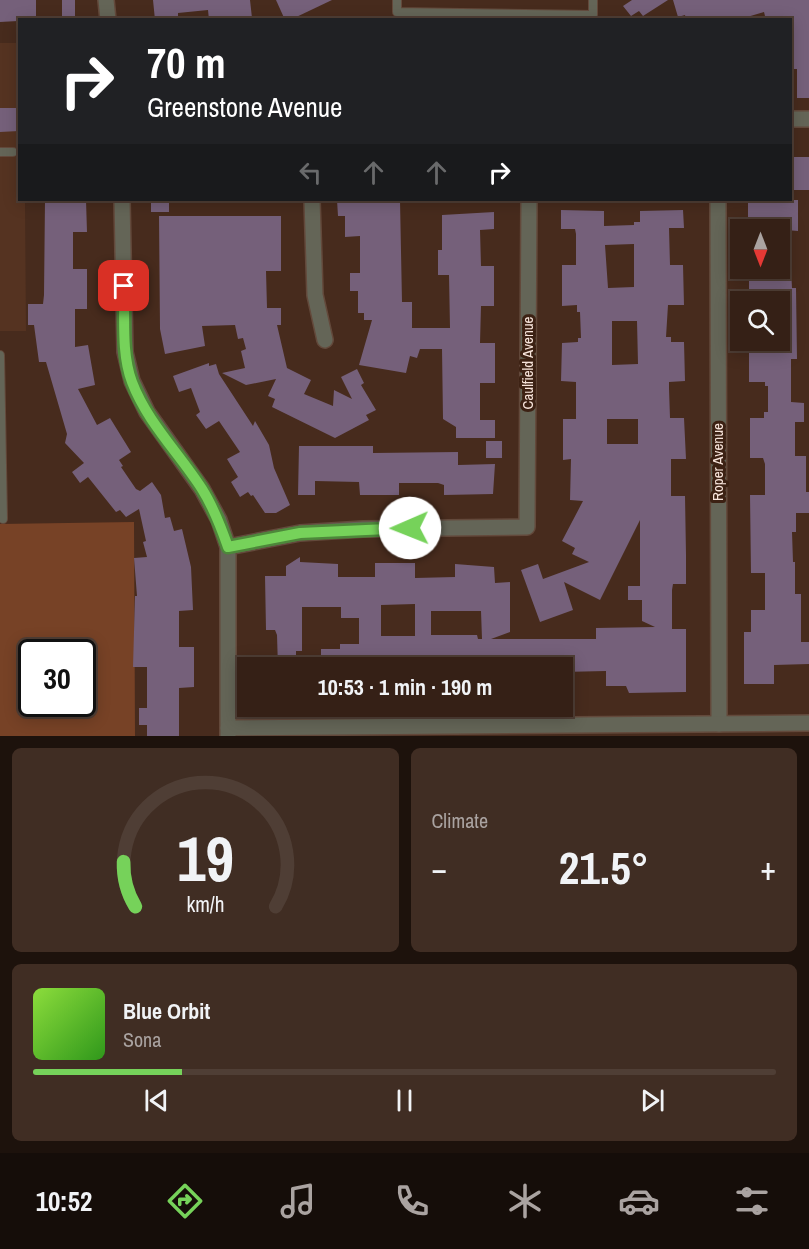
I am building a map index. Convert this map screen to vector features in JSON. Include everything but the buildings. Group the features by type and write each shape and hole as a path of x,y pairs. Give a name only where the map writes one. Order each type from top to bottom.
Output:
{"street":[{"path":"106,0 108,18"},
{"path":"792,119 809,118"},
{"path":"122,201 125,352 132,381 147,412 202,489 219,520 228,547 228,732 809,723"},
{"path":"312,201 315,295 325,340"},
{"name":"Caulfield Avenue","path":"228,547 300,533 363,529 527,527 529,201"},
{"name":"Roper Avenue","path":"718,201 719,724"}],"lane":[{"path":"397,0 397,12 593,15 593,0"},
{"path":"0,152 13,152"},
{"path":"0,355 3,519"}],"shaded area":[{"path":"0,43 18,43 18,201 25,201 26,331 0,331"},
{"path":"134,522 135,736 0,736 0,524"}],"route":[{"path":"124,286 125,352 132,381 147,412 202,489 219,520 228,547 300,533 410,528"}]}
